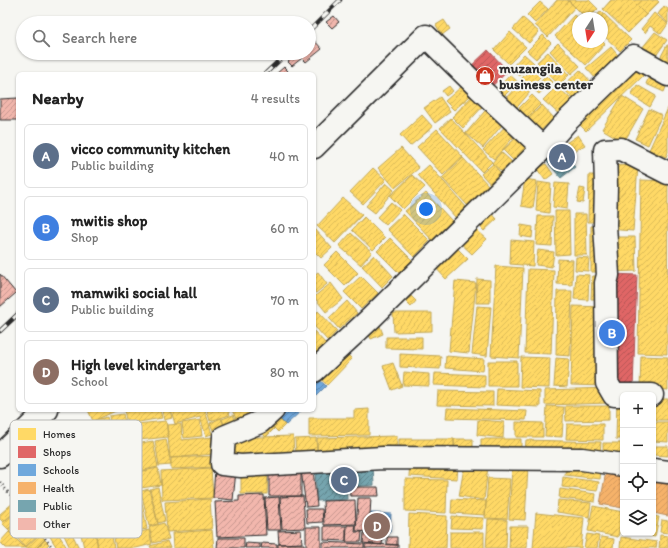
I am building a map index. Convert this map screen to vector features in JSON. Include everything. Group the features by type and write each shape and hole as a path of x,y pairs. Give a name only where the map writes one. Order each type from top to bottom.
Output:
{"street":[{"path":"316,145 426,36 543,148"},
{"path":"316,369 371,318 543,148 566,122 634,56 668,75"},
{"path":"620,395 614,395 607,383 606,283 608,275 605,225 605,150 621,149 668,173"},
{"path":"656,395 668,395"},
{"path":"37,420 45,412"},
{"path":"271,412 260,422 224,437 222,464 241,466 383,458 542,458 582,459 620,465"},
{"path":"0,456 10,446"},
{"path":"656,470 668,472"}],"path":[{"path":"0,482 10,494"},
{"path":"45,538 53,548"}],"building: Homes":[{"path":"557,0 567,0 575,7 548,37 535,25"},
{"path":"568,0 589,0 598,9 595,12 580,12"},
{"path":"611,0 631,0 646,15 628,33 608,14 608,12 603,9"},
{"path":"631,0 657,0 659,2 646,15"},
{"path":"540,2 548,9 535,23 527,15"},
{"path":"664,6 668,9 668,23 658,14"},
{"path":"654,13 668,24 661,34 650,26 645,33 641,29"},
{"path":"572,17 572,48 601,48 586,65 555,36"},
{"path":"523,18 539,32 529,43 513,29"},
{"path":"608,18 631,40 620,51 608,40"},
{"path":"444,20 450,29 442,35 436,25"},
{"path":"510,32 526,47 509,64 494,50"},
{"path":"655,32 667,40 655,57 642,48"},
{"path":"543,35 551,43 536,59 527,51"},
{"path":"558,43 580,66 571,74 550,51"},
{"path":"668,45 668,65 659,60"},
{"path":"611,47 622,60 598,81 586,68"},
{"path":"548,52 569,75 559,85 537,62"},
{"path":"524,54 534,63 520,76 511,68"},
{"path":"534,66 543,74 530,87 521,79"},
{"path":"634,67 643,76 586,131 577,122"},
{"path":"580,70 594,85 576,102 562,87"},
{"path":"650,74 668,82 664,92 646,84"},
{"path":"510,75 518,82 500,100 493,93"},
{"path":"546,76 552,82 539,94 533,89"},
{"path":"469,80 477,90 454,110 445,101"},
{"path":"520,83 530,92 513,112 502,102"},
{"path":"637,85 656,96 650,107 631,95"},
{"path":"449,86 453,91 446,96 442,91"},
{"path":"557,86 574,102 561,116 543,100"},
{"path":"475,93 486,103 463,128 452,117"},
{"path":"532,95 541,104 522,123 513,114"},
{"path":"622,96 643,109 624,142 602,129"},
{"path":"440,97 450,112 435,123 424,108"},
{"path":"490,105 507,119 483,148 466,133"},
{"path":"542,105 554,118 534,137 521,125"},
{"path":"668,108 668,152 666,157 649,150"},
{"path":"649,109 662,115 648,145 635,139"},
{"path":"422,115 433,127 410,146 400,135"},
{"path":"451,118 492,162 482,172 440,128"},
{"path":"509,122 519,131 494,159 483,150"},
{"path":"437,129 463,157 443,175 417,147"},
{"path":"522,132 534,143 515,162 503,150"},
{"path":"578,135 585,145 569,154 563,145"},
{"path":"401,148 419,168 395,188 378,168"},
{"path":"501,152 512,162 503,173 492,163"},
{"path":"463,158 490,187 469,207 442,178"},
{"path":"493,164 504,177 493,187 481,174"},
{"path":"546,164 553,174 545,180 537,169"},
{"path":"429,165 467,208 456,218 418,175"},
{"path":"611,165 638,166 633,231 607,229"},
{"path":"373,168 386,180 363,204 350,192"},
{"path":"412,175 425,187 403,209 390,196"},
{"path":"589,175 604,175 602,222 588,222"},
{"path":"525,179 537,181 533,208 521,206"},
{"path":"641,180 668,181 667,354 638,353"},
{"path":"538,182 551,184 549,213 536,211"},
{"path":"386,183 394,190 375,213 366,206"},
{"path":"555,183 569,184 567,209 553,207"},
{"path":"580,188 585,189 583,203 577,202"},
{"path":"426,193 452,221 432,240 405,211"},
{"path":"343,198 362,215 335,243 317,226"},
{"path":"391,202 400,210 386,225 377,217"},
{"path":"488,209 497,219 484,231 475,221"},
{"path":"555,211 569,211 570,254 556,255"},
{"path":"403,214 430,241 414,257 387,229"},
{"path":"574,214 586,214 587,255 574,255"},
{"path":"538,216 553,216 552,246 536,245"},
{"path":"364,217 385,238 373,250 352,230"},
{"path":"471,225 487,239 472,254 457,240"},
{"path":"521,225 533,227 532,238 520,236"},
{"path":"591,226 603,226 603,272 591,272"},
{"path":"316,230 332,248 321,258 316,253"},
{"path":"351,233 372,252 361,265 339,246"},
{"path":"610,237 635,237 636,271 610,272"},
{"path":"390,238 412,260 399,273 377,251"},
{"path":"511,240 534,242 533,266 510,264"},
{"path":"453,244 468,259 446,279 432,264"},
{"path":"538,250 554,252 552,267 536,265"},
{"path":"337,252 358,273 345,286 324,265"},
{"path":"374,255 393,276 382,287 362,266"},
{"path":"576,257 589,258 588,271 575,270"},
{"path":"558,259 573,260 572,285 557,284"},
{"path":"496,266 523,268 519,358 491,356"},
{"path":"528,269 554,270 551,354 525,353"},
{"path":"318,272 327,284 316,293 316,274"},
{"path":"576,274 589,275 588,300 574,299"},
{"path":"361,276 378,293 361,309 344,292"},
{"path":"592,276 605,276 604,299 591,299"},
{"path":"477,279 490,280 490,303 476,303"},
{"path":"455,281 476,283 469,353 449,351"},
{"path":"331,283 343,299 326,312 316,300 316,295"},
{"path":"557,291 572,291 570,356 556,355"},
{"path":"411,296 416,301 411,307 405,301"},
{"path":"347,301 357,313 339,329 329,318"},
{"path":"477,306 491,307 487,356 472,354"},
{"path":"573,306 604,307 602,386 571,385"},
{"path":"318,311 337,331 328,341 316,328 316,313"},
{"path":"393,313 432,313 432,331 394,332"},
{"path":"378,321 383,334 371,339 365,326"},
{"path":"316,333 326,344 316,353"},
{"path":"386,337 422,337 422,349 386,348"},
{"path":"341,348 352,359 327,385 316,375 316,373"},
{"path":"400,354 441,356 440,369 400,367"},
{"path":"446,356 484,359 483,371 445,368"},
{"path":"641,356 668,357 668,390 640,388"},
{"path":"521,357 550,358 549,388 520,387"},
{"path":"556,358 569,359 567,387 554,386"},
{"path":"488,361 517,361 517,386 488,386"},
{"path":"393,363 402,386 392,390 383,366"},
{"path":"404,372 429,374 429,386 403,385"},
{"path":"435,373 485,375 485,387 434,385"},
{"path":"609,388 610,403 545,405 545,390"},
{"path":"497,389 540,391 540,407 496,405"},
{"path":"438,391 493,392 493,406 437,405"},
{"path":"617,398 620,398 620,439 616,439"},
{"path":"656,399 668,399 668,420 656,420"},
{"path":"547,406 564,407 562,437 545,436"},
{"path":"565,406 609,406 609,420 566,421"},
{"path":"447,408 527,411 526,420 446,418"},
{"path":"369,409 369,435 309,436 309,418 354,418 354,410"},
{"path":"89,412 113,412 95,420 93,420"},
{"path":"124,412 160,412 162,418 142,421 142,420 126,420"},
{"path":"162,412 170,412 172,418 164,420"},
{"path":"172,412 206,412 212,434 206,436 200,417 175,424"},
{"path":"208,412 229,412 230,415 210,421"},
{"path":"233,412 249,412 251,417 238,423"},
{"path":"123,414 124,420 110,420 109,416"},
{"path":"274,414 285,425 278,432 267,421"},
{"path":"233,415 238,425 226,430 222,419"},
{"path":"107,417 108,420 95,420"},
{"path":"221,418 226,431 215,435 210,423"},
{"path":"200,420 202,436 184,438 182,423"},
{"path":"478,420 504,422 503,438 477,435"},
{"path":"166,421 168,437 142,440 142,424"},
{"path":"267,421 274,429 266,437 258,429"},
{"path":"516,422 543,423 543,437 516,437"},
{"path":"656,422 668,422 668,442 656,441"},
{"path":"181,424 182,440 213,437 214,454 170,458 167,425"},
{"path":"567,424 603,424 603,440 566,439"},
{"path":"293,436 294,456 230,458 230,438"},
{"path":"397,436 397,456 318,458 317,438"},
{"path":"316,438 317,453 296,454 295,439"},
{"path":"166,439 171,465 159,466 155,441"},
{"path":"399,439 454,439 454,455 399,455"},
{"path":"454,439 473,439 473,454 455,454"},
{"path":"481,439 521,439 521,450 481,450"},
{"path":"526,440 601,442 600,453 525,451"},
{"path":"153,441 158,467 142,470 142,443"},
{"path":"603,443 620,443 620,452 603,452"},
{"path":"656,446 668,446 668,456 656,455"},
{"path":"214,456 215,467 171,469 171,458"},
{"path":"410,462 458,465 457,479 409,476"},
{"path":"465,462 488,466 484,500 459,496"},
{"path":"566,464 601,468 600,479 565,475"},
{"path":"241,467 268,467 267,494 241,494"},
{"path":"512,467 528,467 525,520 509,519"},
{"path":"158,468 161,485 142,488 142,471"},
{"path":"211,468 213,498 162,500 161,471"},
{"path":"563,477 599,482 597,491 562,487"},
{"path":"488,478 510,479 507,519 485,518"},
{"path":"405,479 447,480 446,513 405,511"},
{"path":"158,487 165,521 158,523 150,489"},
{"path":"149,489 158,524 149,526 142,491"},
{"path":"560,489 596,494 595,502 559,498"},
{"path":"210,499 212,529 167,532 165,502"},
{"path":"452,499 486,501 485,515 451,513"},
{"path":"558,500 591,503 589,517 557,512"},
{"path":"142,503 147,529 142,530"},
{"path":"10,505 10,516 3,522 0,519 0,514"},
{"path":"593,506 620,511 620,527 618,537 588,531"},
{"path":"536,513 584,518 581,548 533,548"},
{"path":"409,514 447,516 446,548 408,548"},
{"path":"452,516 484,518 483,529 451,528"},
{"path":"656,516 659,517 656,532"},
{"path":"10,517 10,527 8,529 2,523"},
{"path":"488,519 507,520 506,548 486,548"},
{"path":"662,520 668,521 668,533 660,532"},
{"path":"164,523 169,539 153,543 149,527"},
{"path":"510,526 528,526 527,548 509,548"},
{"path":"149,530 152,544 136,548 116,548 114,538 142,538 142,532"},
{"path":"212,530 214,548 173,548 172,533"},
{"path":"9,532 10,538 15,538 25,548 6,548 0,542"},
{"path":"450,532 484,532 484,548 450,548"},
{"path":"587,534 599,536 597,548 584,548"},
{"path":"660,535 668,536 668,548 659,548"},
{"path":"601,537 614,539 613,548 599,548"},
{"path":"621,537 657,542 656,548 620,548"},
{"path":"17,538 35,538 25,547"},
{"path":"36,538 45,539 36,548 25,548"},
{"path":"51,538 61,538 67,548 57,548"},
{"path":"65,538 74,538 79,548 70,548"},
{"path":"82,538 96,538 98,548 84,548"},
{"path":"96,538 112,538 114,548 98,548"},
{"path":"45,540 49,544 45,548 37,548"},
{"path":"167,541 170,548 151,548 150,546"}],"building: Shops":[{"path":"488,50 508,71 488,90 468,69"},
{"path":"613,274 637,275 633,388 610,388"}],"building: Schools":[{"path":"316,377 326,386 316,396"},
{"path":"276,412 300,412 286,425 275,414"},
{"path":"371,513 391,514 390,533 370,532"}],"building: Health":[{"path":"607,466 620,468 620,507 600,504"},
{"path":"656,475 668,477 668,516 656,514"}],"building: Public":[{"path":"557,146 575,167 561,178 543,157"},
{"path":"373,466 374,485 346,487 347,499 317,501 315,470"}],"building: Other":[{"path":"334,16 339,22 332,28 326,22"},
{"path":"316,42 322,49 316,54"},
{"path":"290,60 300,60 292,66 288,62"},
{"path":"284,67 288,71 287,72 278,72"},
{"path":"16,98 16,120 0,120 0,99"},
{"path":"0,274 16,293 0,307"},
{"path":"215,469 236,471 233,500 213,498"},
{"path":"313,469 317,506 306,507 301,470"},
{"path":"269,470 301,470 301,496 269,496"},
{"path":"349,487 378,487 379,496 350,496"},
{"path":"264,495 266,535 217,537 215,502 239,501 239,496"},
{"path":"303,496 305,528 282,529 280,497"},
{"path":"279,497 281,530 267,530 265,498"},
{"path":"358,498 371,498 369,532 356,531"},
{"path":"355,500 356,524 324,525 323,501"},
{"path":"306,509 322,509 323,522 307,523"},
{"path":"347,525 356,525 355,532 362,532 361,542 346,542"},
{"path":"324,526 346,526 346,541 324,540"},
{"path":"306,527 321,527 321,548 306,548"},
{"path":"301,530 302,543 279,544 278,531"},
{"path":"364,533 383,535 382,545 363,543"},
{"path":"387,537 397,537 397,545 387,544"},
{"path":"218,538 244,538 244,548 217,548"},
{"path":"323,542 364,544 364,548 323,548"},
{"path":"246,543 260,544 260,548 245,548"},
{"path":"262,543 277,544 277,548 261,548"},
{"path":"278,544 304,544 304,548 278,548"},
{"path":"365,544 398,545 398,548 365,548"}],"railway":[{"path":"316,24 340,0"},
{"path":"267,72 280,60"},
{"path":"0,331 16,316"}],"place":[{"name":"muzangila business center","path":"485,76"},
{"name":"vicco community kitchen","path":"562,157"},
{"name":"mwitis shop","path":"612,333"},
{"name":"mamwiki social hall","path":"344,480"},
{"name":"High level kindergarten","path":"377,526"}]}
